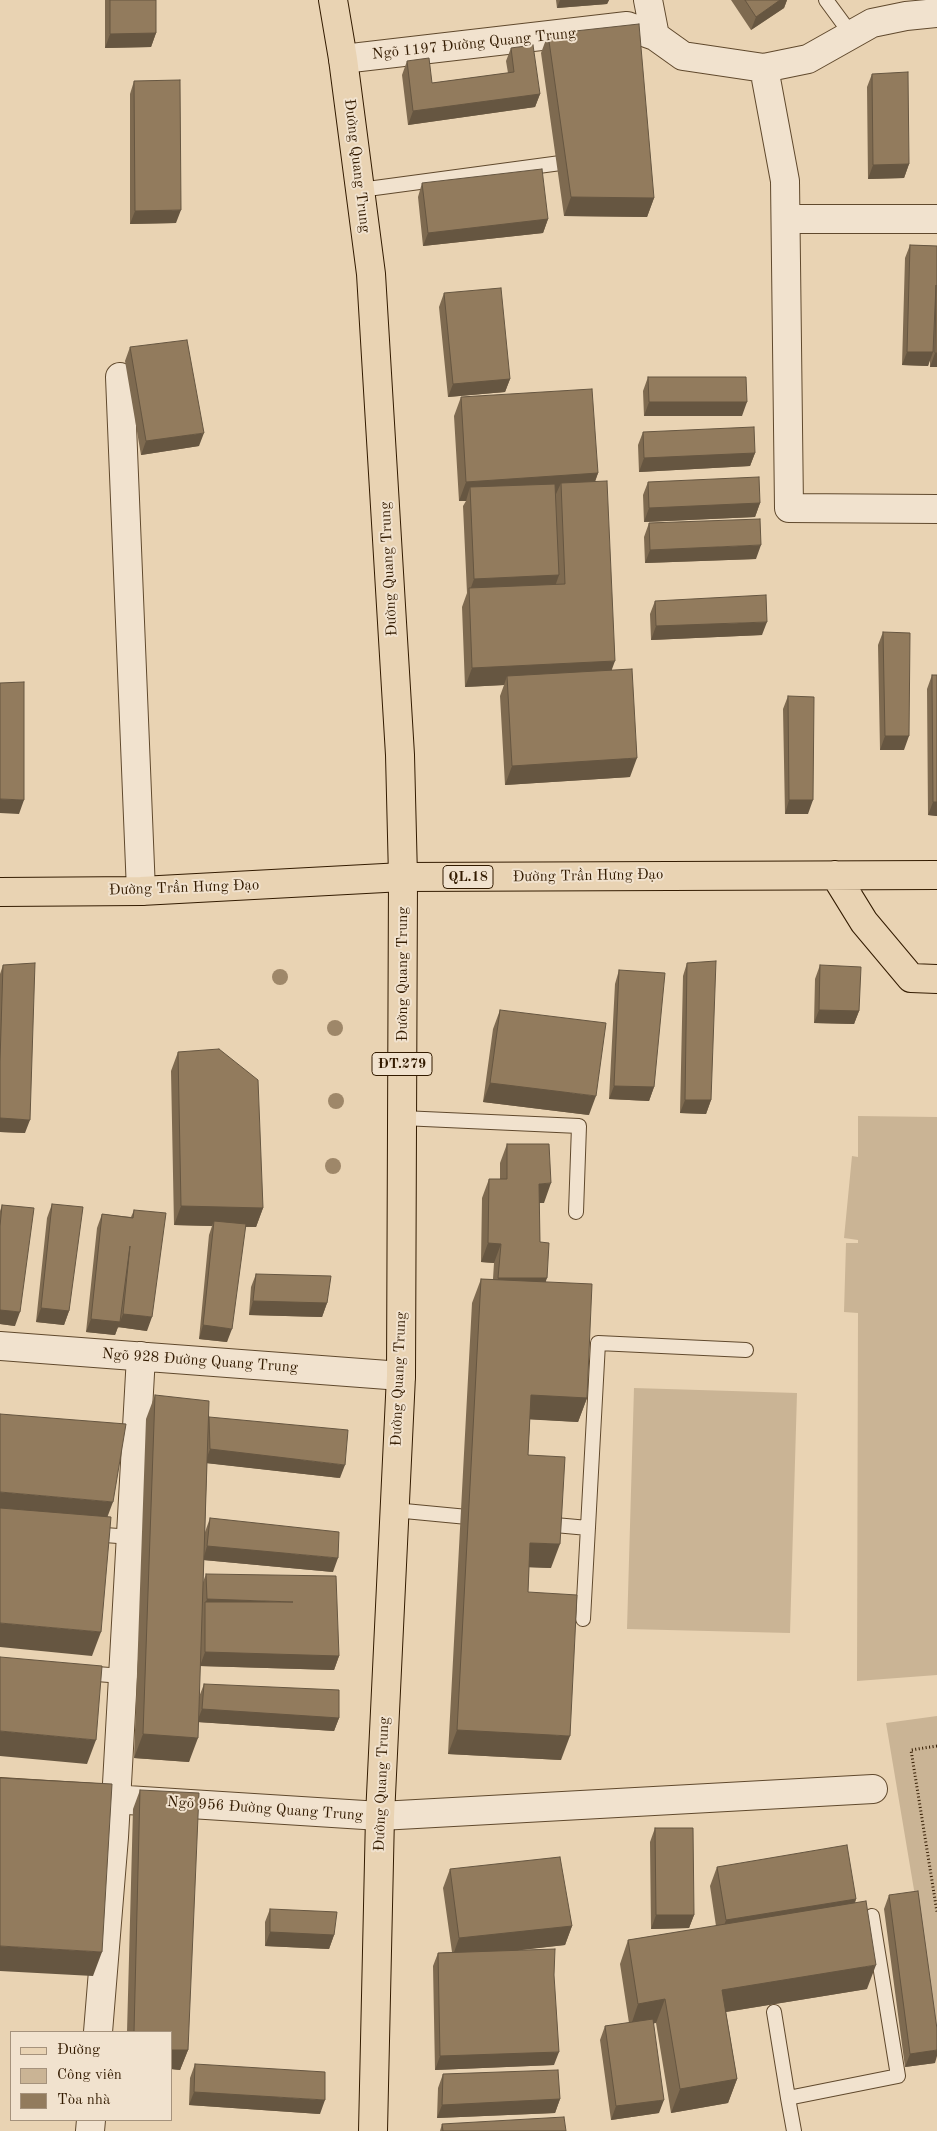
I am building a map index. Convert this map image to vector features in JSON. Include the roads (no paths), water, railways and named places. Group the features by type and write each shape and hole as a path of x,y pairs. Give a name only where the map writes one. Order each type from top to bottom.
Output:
{"main road":[{"name":"Đường Quang Trung","path":"333,0 343,58 372,294 400,755 403,878 401,1376 380,1816 373,2131"},
{"path":"836,875 864,922 911,978 937,979"},
{"name":"Đường Trần Hưng Đạo","path":"0,892 140,891 403,878 937,875"}],"street":[{"path":"648,0 656,36"},
{"name":"Ngõ 1197 Đường Quang Trung","path":"343,58 628,26 656,36 683,56 764,68 808,59 872,23 906,16 937,14"},
{"path":"764,68 785,181 789,508 937,509"},
{"path":"786,219 937,219"},
{"path":"120,377 140,891"},
{"name":"Ngõ 928 Đường Quang Trung","path":"0,1346 401,1376"},
{"path":"98,2031 116,1799 131,1537 132,1426 141,1356"},
{"name":"Ngõ 956 Đường Quang Trung","path":"0,1792 380,1816 872,1789"}],"lane":[{"path":"826,0 850,34"},
{"path":"360,190 568,162"},
{"path":"402,1118 579,1126 576,1212"},
{"path":"583,1619 598,1344 746,1350"},
{"path":"394,1510 492,1519"},
{"path":"530,1523 588,1528"},
{"path":"75,1532 131,1537"},
{"path":"66,1671 123,1676"},
{"path":"788,2098 898,2076 872,1916"},
{"path":"774,2012 794,2131"}]}
